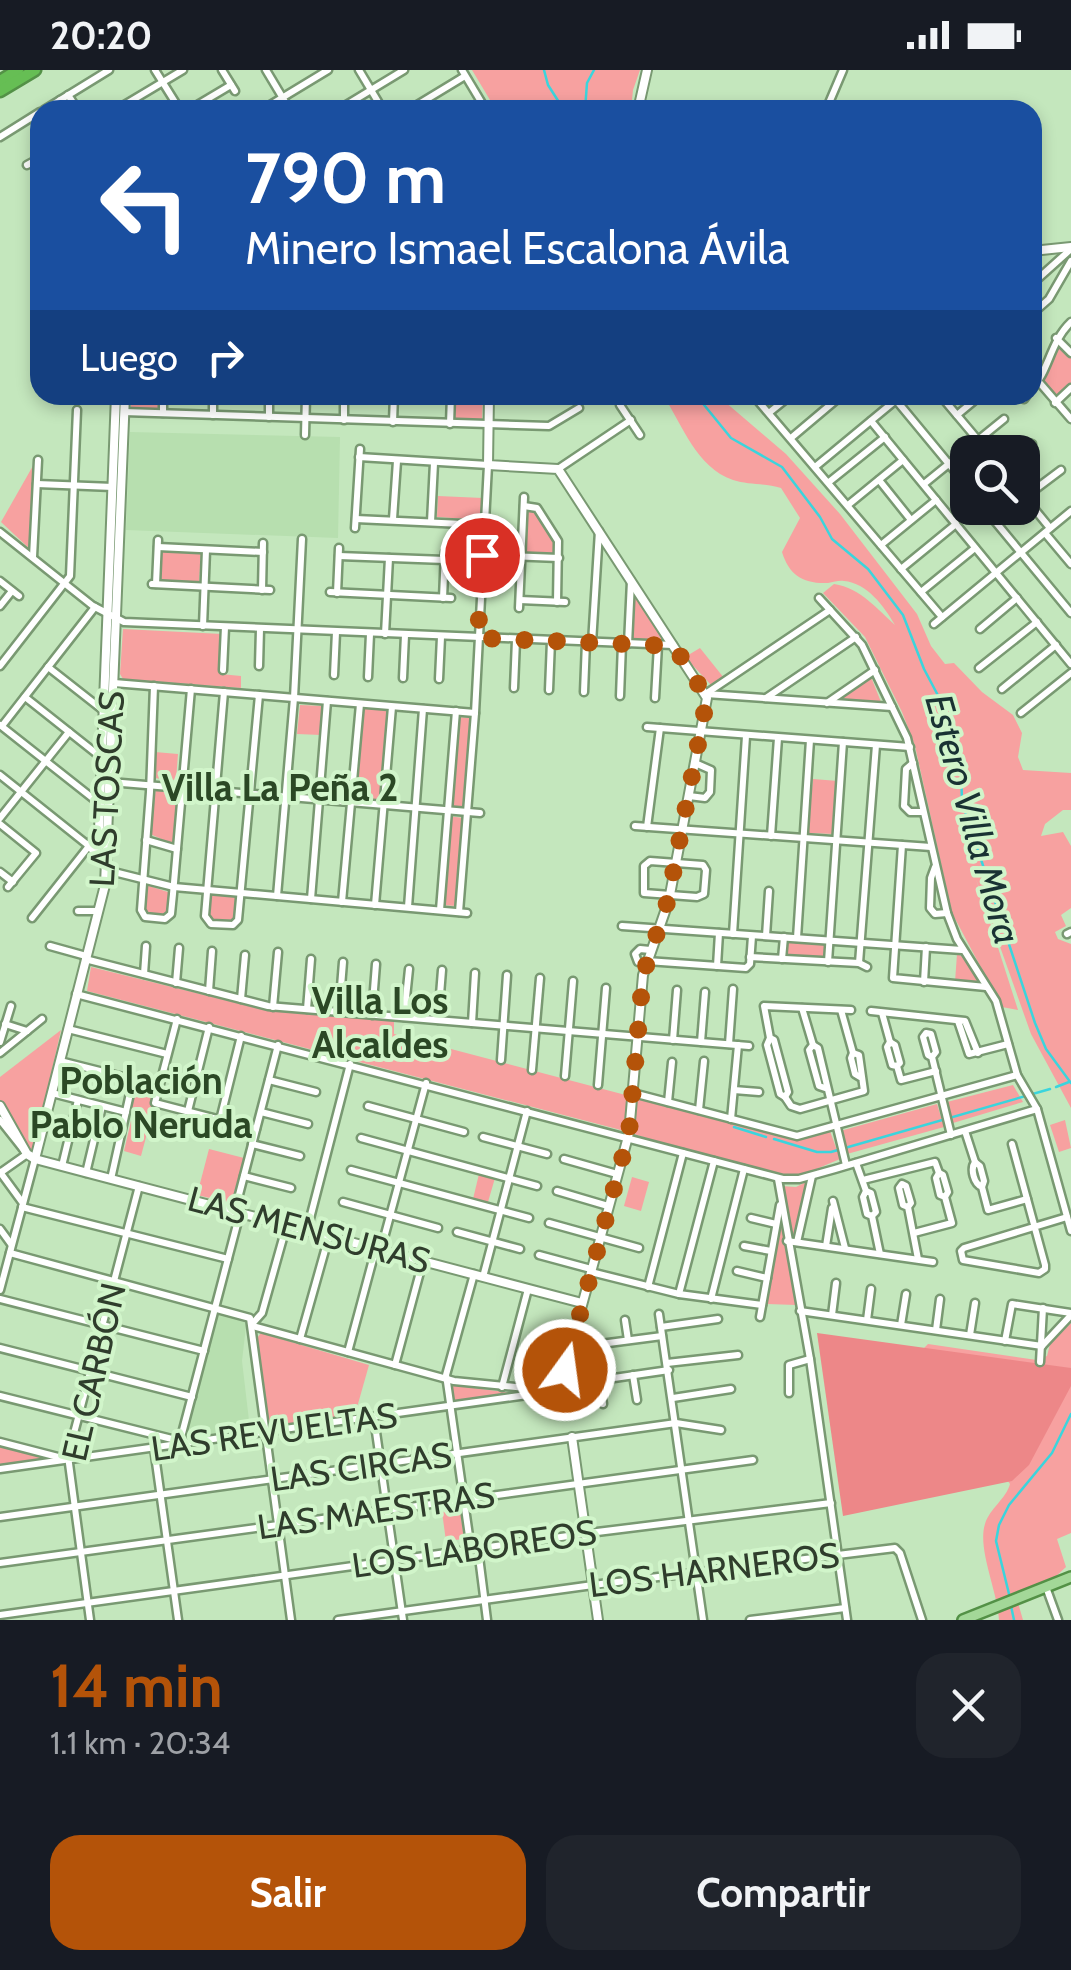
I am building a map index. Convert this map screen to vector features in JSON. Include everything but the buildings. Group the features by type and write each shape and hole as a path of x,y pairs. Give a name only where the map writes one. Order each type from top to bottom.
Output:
{"highway":[{"path":"0,81 18,70"},
{"path":"0,91 34,70"}],"main road":[{"path":"963,1620 1071,1577"}],"street":[{"path":"60,100 109,70"},
{"path":"155,70 174,100"},
{"path":"133,100 183,70"},
{"path":"210,100 233,88 222,70"},
{"path":"266,70 282,98"},
{"path":"279,100 328,70"},
{"path":"359,70 377,100"},
{"path":"354,100 404,70"},
{"path":"640,100 646,70"},
{"path":"830,100 844,70"},
{"path":"424,100 463,73 479,100"},
{"path":"68,95 71,100"},
{"path":"0,136 30,118"},
{"path":"1042,250 1071,248"},
{"path":"1042,275 1071,248"},
{"path":"1042,305 1071,261"},
{"path":"1042,374 1056,338 1071,322"},
{"path":"1056,338 1071,353"},
{"path":"1042,386 1071,419"},
{"path":"1055,402 1071,388"},
{"name":"LAS TOSCAS","path":"0,1289 107,865 114,683 112,487 116,405"},
{"name":"LAS TOSCAS","path":"89,846 98,833 124,405"},
{"path":"162,405 162,413"},
{"path":"213,405 213,415"},
{"path":"268,417 269,405"},
{"path":"305,435 306,405"},
{"path":"344,405 344,420"},
{"path":"393,422 394,405"},
{"path":"450,424 451,405"},
{"path":"0,775 107,865 144,879 174,887 463,912 489,405"},
{"path":"620,405 640,434"},
{"path":"763,405 942,618"},
{"path":"770,412 779,405"},
{"path":"791,438 830,405"},
{"path":"815,466 890,405"},
{"path":"904,405 950,466"},
{"path":"948,405 974,435"},
{"path":"957,415 969,405"},
{"path":"124,412 552,426 579,408"},
{"path":"0,666 70,576 77,410"},
{"path":"984,435 1004,419"},
{"path":"484,524 393,520 356,523 360,453 397,461 558,469 631,420"},
{"path":"871,420 950,517"},
{"path":"828,482 885,437"},
{"path":"34,558 38,460"},
{"path":"848,505 904,460"},
{"path":"393,520 397,461"},
{"path":"431,522 434,463"},
{"path":"924,484 948,464"},
{"path":"558,469 706,694 670,896 646,963 627,1138 570,1348 566,1388"},
{"path":"1040,485 1061,470"},
{"path":"879,480 912,520"},
{"path":"37,484 112,487"},
{"path":"881,544 936,500"},
{"path":"524,502 537,508 558,541 561,602 519,604 522,556 524,502"},
{"path":"934,624 1070,514"},
{"path":"1040,519 1071,564"},
{"path":"901,569 955,525"},
{"path":"957,525 1071,664"},
{"path":"998,525 1071,613"},
{"path":"584,692 598,530"},
{"path":"0,532 96,608 124,622 674,646"},
{"path":"278,896 302,539"},
{"path":"158,544 206,550 263,548 266,590 154,584 158,544"},
{"path":"921,592 976,548"},
{"path":"203,626 206,550"},
{"path":"339,552 389,558 445,556 447,598 333,593 339,552"},
{"path":"482,555 558,558"},
{"path":"384,634 389,558"},
{"path":"0,581 15,594 0,606"},
{"path":"620,696 631,581"},
{"path":"819,598 856,637 910,747 946,914 996,1001 1017,1075 1037,1109 1071,1232"},
{"path":"980,629 1017,598"},
{"path":"96,608 1,726 100,804"},
{"path":"706,694 830,610"},
{"path":"979,668 1037,622"},
{"path":"223,670 226,627"},
{"path":"259,666 260,628"},
{"path":"334,675 336,632"},
{"path":"368,677 370,634"},
{"path":"403,678 405,635"},
{"path":"439,679 441,637"},
{"path":"766,698 856,637"},
{"path":"514,688 516,640"},
{"path":"549,690 551,641"},
{"path":"654,698 658,645"},
{"path":"1002,689 1056,645"},
{"path":"48,668 104,711"},
{"path":"827,703 875,670"},
{"path":"1020,713 1071,672"},
{"path":"114,683 476,713"},
{"path":"154,686 141,910 146,917 163,919 171,912 174,887 190,689"},
{"path":"224,692 205,916 211,924 233,925 238,920 259,695"},
{"path":"706,694 893,707"},
{"path":"25,696 102,758"},
{"path":"311,899 327,701"},
{"path":"342,902 360,704"},
{"path":"375,904 392,706"},
{"path":"408,908 423,709"},
{"path":"440,910 456,712"},
{"path":"647,727 910,747"},
{"path":"647,827 660,728"},
{"path":"0,872 10,885 36,853 0,822 69,732"},
{"path":"733,934 746,736"},
{"path":"771,836 778,738"},
{"path":"797,938 810,740"},
{"path":"828,962 843,742"},
{"path":"750,957 863,965 876,745"},
{"path":"689,796 705,798 710,792 711,770 696,762"},
{"path":"913,763 906,769 904,806 910,812 923,812"},
{"path":"110,782 480,813"},
{"path":"635,826 931,847"},
{"path":"146,840 177,848"},
{"path":"902,845 893,978 987,987"},
{"path":"32,918 89,846"},
{"path":"648,861 704,867 704,893 697,898 670,896 644,894 644,866 648,861"},
{"path":"935,867 930,908 933,914 946,914"},
{"path":"766,936 768,891"},
{"path":"78,911 98,911"},
{"path":"622,926 964,950"},
{"path":"717,966 719,933"},
{"path":"646,963 748,967 752,935"},
{"path":"782,959 784,937"},
{"path":"50,946 274,1007 750,1046"},
{"path":"144,974 146,946"},
{"path":"924,982 926,947"},
{"path":"176,982 179,948"},
{"path":"209,991 212,951"},
{"path":"274,1007 278,952"},
{"path":"241,1000 244,955"},
{"path":"306,1010 311,959"},
{"path":"340,1012 343,962"},
{"path":"372,1015 376,964"},
{"path":"404,1018 410,968"},
{"path":"438,1020 442,970"},
{"path":"472,1023 475,973"},
{"path":"501,1060 508,976"},
{"path":"532,1070 540,978"},
{"path":"565,1076 573,981"},
{"path":"598,1085 606,988"},
{"path":"731,1118 733,988"},
{"path":"673,1040 677,990"},
{"path":"701,1042 704,992"},
{"path":"76,994 792,1180 1037,1109"},
{"path":"841,1010 863,1073 860,1077 864,1090 800,1108 791,1106 780,1094 767,1045 770,1038 765,1005 851,1010"},
{"path":"0,1042 11,1006"},
{"path":"802,1007 828,1084 825,1088 846,1166"},
{"path":"871,1011 958,1020 968,1054 1008,1044"},
{"path":"882,1013 900,1063 900,1080 936,1071"},
{"path":"924,1017 926,1033 931,1034 936,1052 932,1057 951,1135"},
{"path":"0,1053 42,1019"},
{"path":"176,1019 155,1102 256,1129"},
{"path":"6,1024 27,1031"},
{"path":"188,1111 209,1027"},
{"path":"68,1029 168,1054"},
{"path":"220,1120 242,1036"},
{"path":"0,1396 180,1443 278,1045"},
{"path":"60,1061 159,1086"},
{"path":"699,1110 704,1061"},
{"path":"668,1102 672,1062"},
{"path":"307,1230 350,1064"},
{"path":"633,1093 797,1136 1017,1075"},
{"path":"110,1179 134,1080"},
{"path":"269,1080 316,1092"},
{"path":"348,1352 426,1084"},
{"path":"734,1090 758,1092"},
{"path":"52,1093 126,1112"},
{"path":"62,1166 78,1100"},
{"path":"0,1106 31,1156"},
{"path":"86,1172 102,1106"},
{"path":"368,1106 464,1132"},
{"path":"487,1620 446,1379 492,1242 527,1111"},
{"path":"260,1112 308,1124"},
{"path":"0,1120 31,1156"},
{"path":"965,1130 975,1162 980,1166 988,1210 1027,1199"},
{"path":"482,1137 547,1154"},
{"path":"361,1138 537,1186"},
{"path":"252,1144 300,1156"},
{"path":"1012,1144 1035,1227 1045,1264 1042,1272 967,1263 961,1256 964,1248 1035,1227 1067,1218"},
{"path":"648,1287 684,1153"},
{"path":"31,1156 0,1172 23,1205 228,1259"},
{"name":"LAS MENSURAS","path":"31,1156 582,1304"},
{"path":"564,1159 617,1174"},
{"path":"679,1294 714,1161"},
{"path":"863,1180 934,1162 944,1175 952,1223 914,1233"},
{"path":"856,1163 876,1212 872,1216 880,1254"},
{"path":"711,1299 744,1169"},
{"path":"351,1170 529,1218"},
{"path":"898,1170 911,1203 908,1208 918,1260"},
{"path":"797,1242 812,1174"},
{"path":"244,1176 291,1188"},
{"path":"778,1178 810,1359 847,1620"},
{"name":"EL CARBÓN","path":"90,1620 68,1460 139,1186"},
{"path":"556,1191 608,1206"},
{"path":"760,1317 781,1198"},
{"path":"826,1246 833,1201 845,1249"},
{"path":"344,1202 438,1228"},
{"path":"751,1218 776,1224"},
{"path":"548,1223 639,1248"},
{"path":"252,1323 262,1313 286,1224"},
{"path":"0,1229 11,1249 215,1307 300,1339 446,1379 548,1392 738,1355"},
{"path":"458,1232 520,1249"},
{"path":"300,1339 329,1236"},
{"path":"787,1241 933,1262"},
{"path":"744,1246 772,1252"},
{"path":"540,1255 679,1294 762,1305"},
{"path":"395,1365 422,1260"},
{"path":"737,1272 766,1278"},
{"path":"832,1315 836,1283"},
{"path":"502,1387 528,1289"},
{"path":"867,1320 871,1289"},
{"path":"901,1325 906,1294"},
{"path":"936,1330 940,1299"},
{"path":"0,1300 204,1351"},
{"path":"970,1336 975,1303"},
{"path":"1005,1340 1011,1305 1071,1314"},
{"path":"1040,1362 1043,1308"},
{"path":"800,1310 1042,1346"},
{"path":"659,1314 704,1620"},
{"path":"1042,1346 1071,1314"},
{"path":"570,1348 628,1340 718,1319"},
{"path":"625,1320 628,1340"},
{"path":"252,1323 291,1620"},
{"path":"0,1348 192,1397"},
{"path":"789,1393 789,1366 810,1359"},
{"path":"633,1375 637,1400"},
{"path":"600,1380 603,1404"},
{"path":"672,1398 731,1389"},
{"name":"LAS REVUELTAS","path":"0,1469 548,1392"},
{"path":"374,1418 403,1616"},
{"name":"LAS CIRCAS","path":"0,1517 676,1423 721,1430"},
{"path":"572,1437 598,1620"},
{"path":"0,1442 68,1460"},
{"path":"154,1448 178,1620"},
{"name":"LAS MAESTRAS","path":"0,1564 753,1460"},
{"name":"LOS LABOREOS","path":"0,1615 830,1503"},
{"name":"LOS HARNEROS","path":"338,1620 403,1616 593,1584 898,1550 922,1620"},
{"path":"1046,1587 1058,1620"},
{"path":"750,1620 845,1608"}],"shaded area":[{"path":"472,70 640,70 632,100 490,100"},
{"path":"1058,345 1071,357 1071,385 1056,397 1042,383"},
{"path":"131,405 159,405 159,410 131,409"},
{"path":"455,405 483,405 482,421 454,420"},
{"path":"669,405 729,405 786,454 840,514 917,614 931,646 945,664 954,663 982,692 1013,715 1022,733 1018,757 1023,770 1071,773 1071,810 1063,810 1045,824 1041,836 1063,832 1071,846 1071,908 1061,915 1066,926 1055,932 1058,939 1071,944 1071,1108 1031,1034 976,879 1018,1010 1002,1007 952,913 915,746 902,712 865,637 823,593 834,584 853,590 895,625 880,603 860,586 842,581 811,582 793,572 782,552 800,518 781,488 720,474 692,444"},
{"path":"130,432 340,437 338,538 126,530"},
{"path":"38,457 32,551 1,522"},
{"path":"438,496 483,498 482,520 437,517"},
{"path":"528,508 536,509 556,541 555,554 524,553"},
{"path":"162,550 201,552 199,582 160,580"},
{"path":"634,595 664,641 632,640"},
{"path":"123,629 222,634 220,674 241,676 241,688 123,679"},
{"path":"700,648 724,678 712,686 685,657"},
{"path":"871,677 881,702 839,698"},
{"path":"300,705 323,706 321,735 297,734"},
{"path":"361,707 388,709 381,800 353,798"},
{"path":"457,717 471,718 464,807 450,806"},
{"path":"155,752 178,754 176,780 153,778"},
{"path":"813,779 838,781 834,834 808,833"},
{"path":"156,788 180,793 173,844 150,834"},
{"path":"449,816 463,818 456,906 442,905"},
{"path":"146,885 171,893 170,911 165,917 143,912"},
{"path":"211,894 237,896 234,920 209,919"},
{"path":"788,942 828,945 827,959 786,957"},
{"path":"957,954 963,957 979,983 955,982"},
{"path":"91,967 269,1011 394,1021 394,1034 796,1140 830,1131 840,1159 795,1178 780,1178 617,1129 87,991"},
{"path":"61,1030 33,1153 0,1101 0,1077"},
{"path":"137,1083 156,1090 150,1116 128,1108"},
{"path":"1013,1085 1023,1102 953,1123 947,1102"},
{"path":"937,1104 944,1127 847,1154 840,1131"},
{"path":"1065,1120 1071,1148 1059,1152 1050,1125"},
{"path":"131,1121 149,1126 141,1156 124,1151"},
{"path":"209,1149 244,1158 231,1203 197,1195"},
{"path":"479,1174 495,1178 488,1202 473,1199"},
{"path":"632,1177 649,1182 641,1211 624,1206"},
{"path":"808,1181 792,1236 781,1186 796,1187"},
{"path":"780,1219 796,1305 767,1304"},
{"path":"217,1316 244,1321 246,1326 242,1361 250,1429 188,1439 185,1435"},
{"path":"1071,1323 1071,1533 1057,1539 1066,1567 1053,1579 1016,1596 1023,1620 999,1620 983,1534 987,1518 1010,1484 919,1353 928,1344 1037,1360 1047,1356 1050,1344"},
{"path":"261,1333 369,1365 354,1418 269,1430 257,1338"},
{"path":"817,1333 1071,1368 1071,1386 1029,1465 1012,1481 843,1516"},
{"path":"451,1385 520,1394 454,1405"},
{"path":"0,1445 48,1458 0,1465"},
{"path":"460,1510 464,1539 446,1541 442,1512"}],"waterway":[{"name":"Estero Villa Mora","path":"544,70 558,100"},
{"path":"586,100 587,83 594,70"},
{"name":"Estero Villa Mora","path":"704,405 731,438 782,467 832,539 868,569 903,615 924,669 951,720 961,767 962,802 1035,1023 1046,1049 1071,1083"},
{"path":"1056,1087 1069,1082"},
{"path":"774,1139 817,1152 831,1152 1050,1089"},
{"path":"734,1127 766,1137"},
{"name":"Estero Villa Mora","path":"1010,1598 996,1541 999,1525 1009,1505 1052,1453 1071,1414"},
{"name":"Estero Villa Mora","path":"1011,1606 1014,1620"}],"district":[{"name":"Villa La Peña 2","path":"280,788"},
{"name":"Villa Los Alcaldes","path":"380,1023"},
{"name":"Población Pablo Neruda","path":"141,1103"}],"route":[{"path":"482,555 478,638 674,646 707,698 668,900 643,975 629,1133 565,1370"}]}
